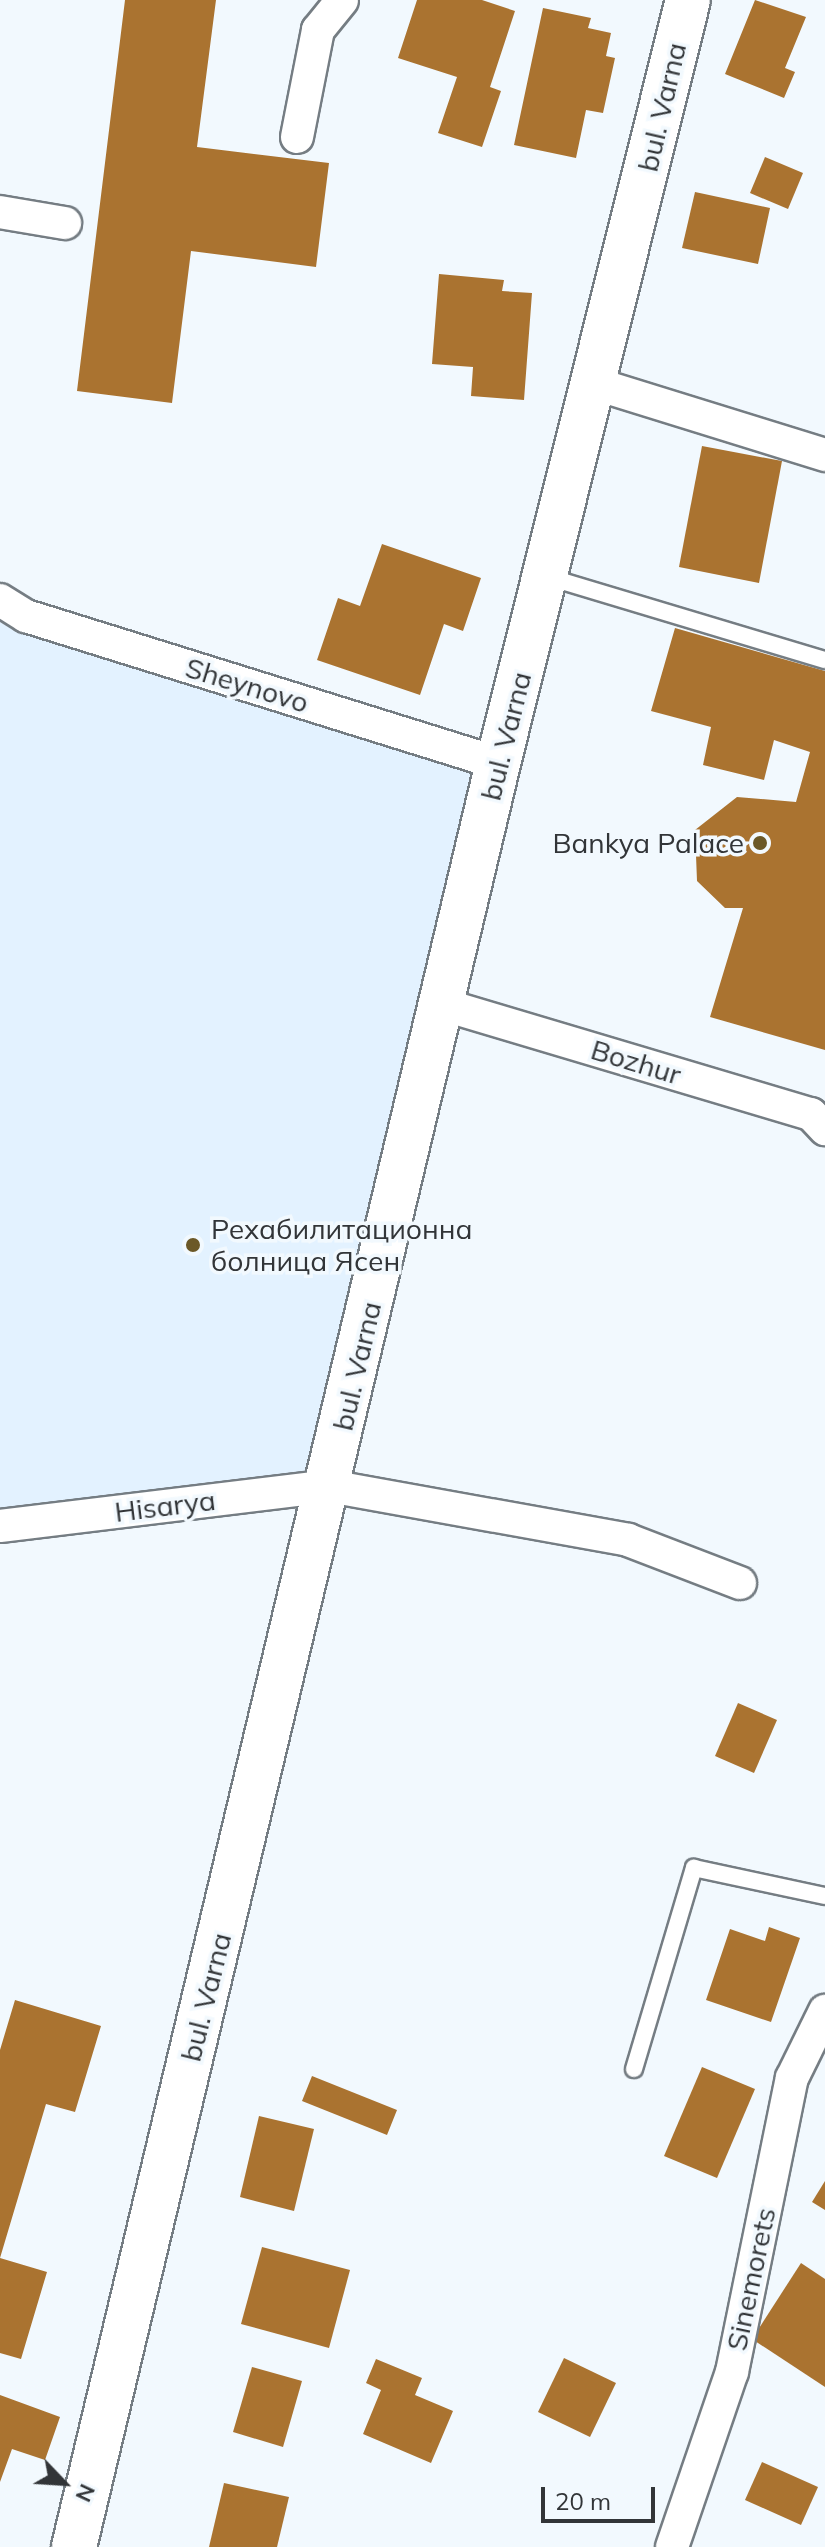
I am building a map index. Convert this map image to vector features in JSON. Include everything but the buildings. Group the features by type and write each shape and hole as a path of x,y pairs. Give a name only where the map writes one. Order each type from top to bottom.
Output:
{"street":[{"path":"297,137 318,30 342,0"},
{"name":"bul. Varna","path":"74,2547 329,1486 498,763 596,384 687,0"},
{"path":"0,212 65,223"},
{"path":"596,384 825,455"},
{"name":"Sheynovo","path":"0,600 26,616 498,763"},
{"name":"Bozhur","path":"441,1004 811,1114 825,1129"},
{"name":"Hisarya","path":"0,1526 329,1486 628,1540 740,1583"},
{"name":"Sinemorets","path":"672,2547 732,2372 792,2078 825,2011"}],"lane":[{"path":"546,576 825,660"},
{"path":"634,2069 694,1868 825,1896"}],"shaded area":[{"name":"Рехабилитационна болница Ясен","path":"0,600 498,763 329,1486 0,1526"}],"place":[{"name":"Bankya Palace","path":"760,843"},
{"name":"Рехабилитационна болница Ясен","path":"193,1245"}]}
